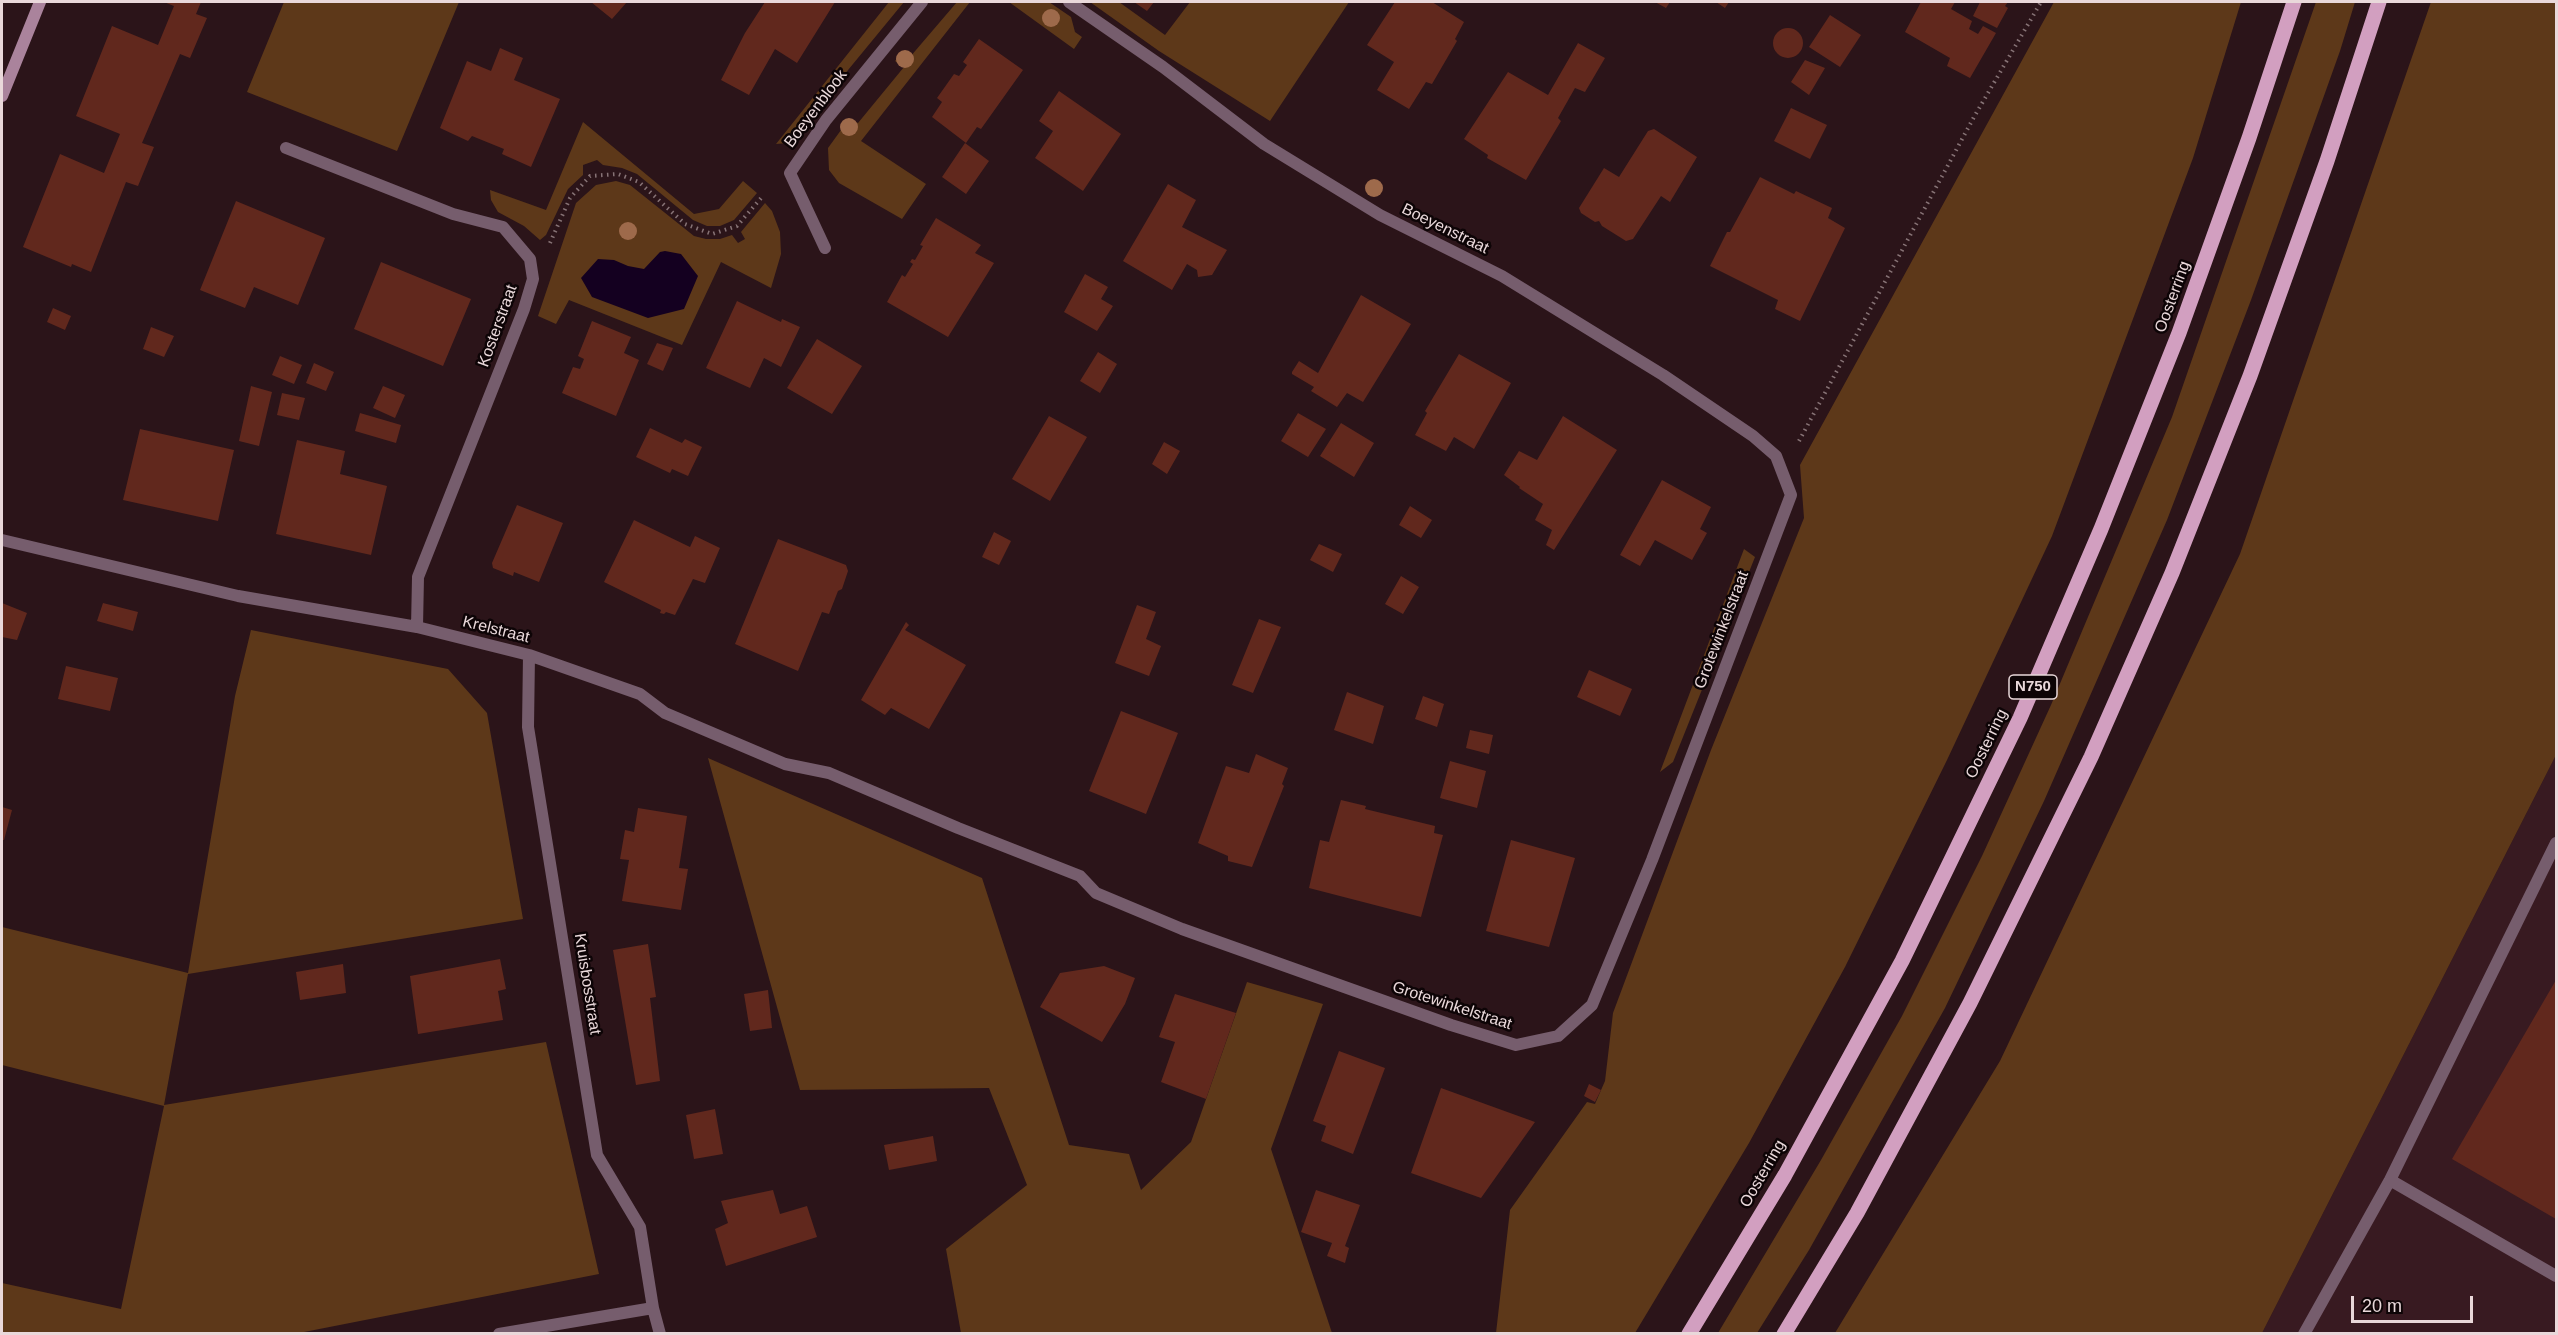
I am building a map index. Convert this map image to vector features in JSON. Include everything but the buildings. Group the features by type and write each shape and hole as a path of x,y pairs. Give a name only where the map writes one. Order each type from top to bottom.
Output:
{"main road":[{"name":"Oosterring","path":"1689,1334 1785,1175 1902,961 2020,718 2101,529 2180,333 2294,2"},
{"path":"1784,1334 1857,1213 1970,1003 2091,757 2172,573 2250,376 2327,161 2379,2"}],"street":[{"path":"2,96 40,2"},
{"name":"Boeyenblook","path":"825,248 790,173 826,120 922,2"},
{"name":"Boeyenstraat","path":"1069,2 1163,67 1264,144 1380,215 1502,276 1663,375 1753,436 1776,456 1791,495"},
{"name":"Kosterstraat","path":"286,148 453,214 503,227 530,259 533,279 524,309 418,577 417,627"},
{"name":"Grotewinkelstraat","path":"958,828 1080,876 1096,893 1182,929 1450,1025 1516,1045 1558,1036 1592,1005 1652,860 1791,495"},
{"name":"Krelstraat","path":"2,540 238,596 417,627 529,655 640,694 665,713 784,764 829,773 958,828"},
{"name":"Kruisbosstraat","path":"529,655 528,727 597,1155 640,1227 653,1308 660,1334"},
{"path":"2304,1334 2390,1180 2556,843"},
{"path":"2390,1180 2556,1276"},
{"path":"499,1334 653,1308"}],"path":[{"path":"1783,470 1974,117 2041,2"},
{"path":"546,252 570,198 590,176 618,174 639,182 685,224 712,234 737,226 762,197"}],"shaded area":[{"path":"284,2 459,2 397,151 247,92"},
{"path":"889,2 904,2 788,143 776,144"},
{"path":"957,2 970,2 861,141 926,184 902,219 839,183 829,170 828,148 849,119 858,123 904,67 895,61 903,51 910,57"},
{"path":"1009,2 1049,2 1071,17 1075,32 1082,37 1074,49"},
{"path":"1090,2 1119,2 1165,35 1190,2 1349,2 1270,121 1159,51"},
{"path":"2054,2 2241,2 2193,158 2052,536 1947,760 1845,967 1749,1143 1635,1333 1496,1333 1510,1210 1587,1102 1595,1104 1605,1081 1613,1013 1711,750 1804,518 1800,465"},
{"path":"2316,2 2355,2 2340,51 2251,300 2167,520 2044,801 1945,1008 1809,1250 1757,1333 1718,1333 1821,1160 1902,1016 1982,856 2051,705 2172,417"},
{"path":"2431,2 2556,2 2556,755 2262,1333 1835,1333 2000,1061 2240,554"},
{"path":"583,122 694,214 719,209 743,181 757,193 734,220 720,226 707,226 693,220 637,174 622,168 603,165 597,160 583,165 583,175 568,189 546,235 540,240 524,226 498,212 491,200 490,190 546,210"},
{"path":"616,181 630,185 694,236 706,239 720,239 732,235 738,243 745,239 741,232 765,203 772,211 780,232 781,254 771,288 721,262 682,345 569,300 556,324 538,316 576,203 596,185"},
{"path":"660,252 681,254 698,276 684,309 648,318 592,297 581,278 598,259 614,260 644,269"},
{"path":"1744,549 1755,557 1673,762 1660,772"},
{"path":"251,630 448,669 487,713 523,919 188,974 164,1105 546,1042 599,1274 299,1333 2,1333 2,1283 121,1309 164,1106 2,1065 2,927 188,973 235,696"},
{"path":"2556,755 2556,1333 2262,1333"},
{"path":"708,758 982,878 1069,1145 1129,1154 1141,1190 1191,1142 1247,982 1323,1004 1271,1149 1332,1333 961,1333 946,1249 1027,1185 989,1088 800,1090"}]}
